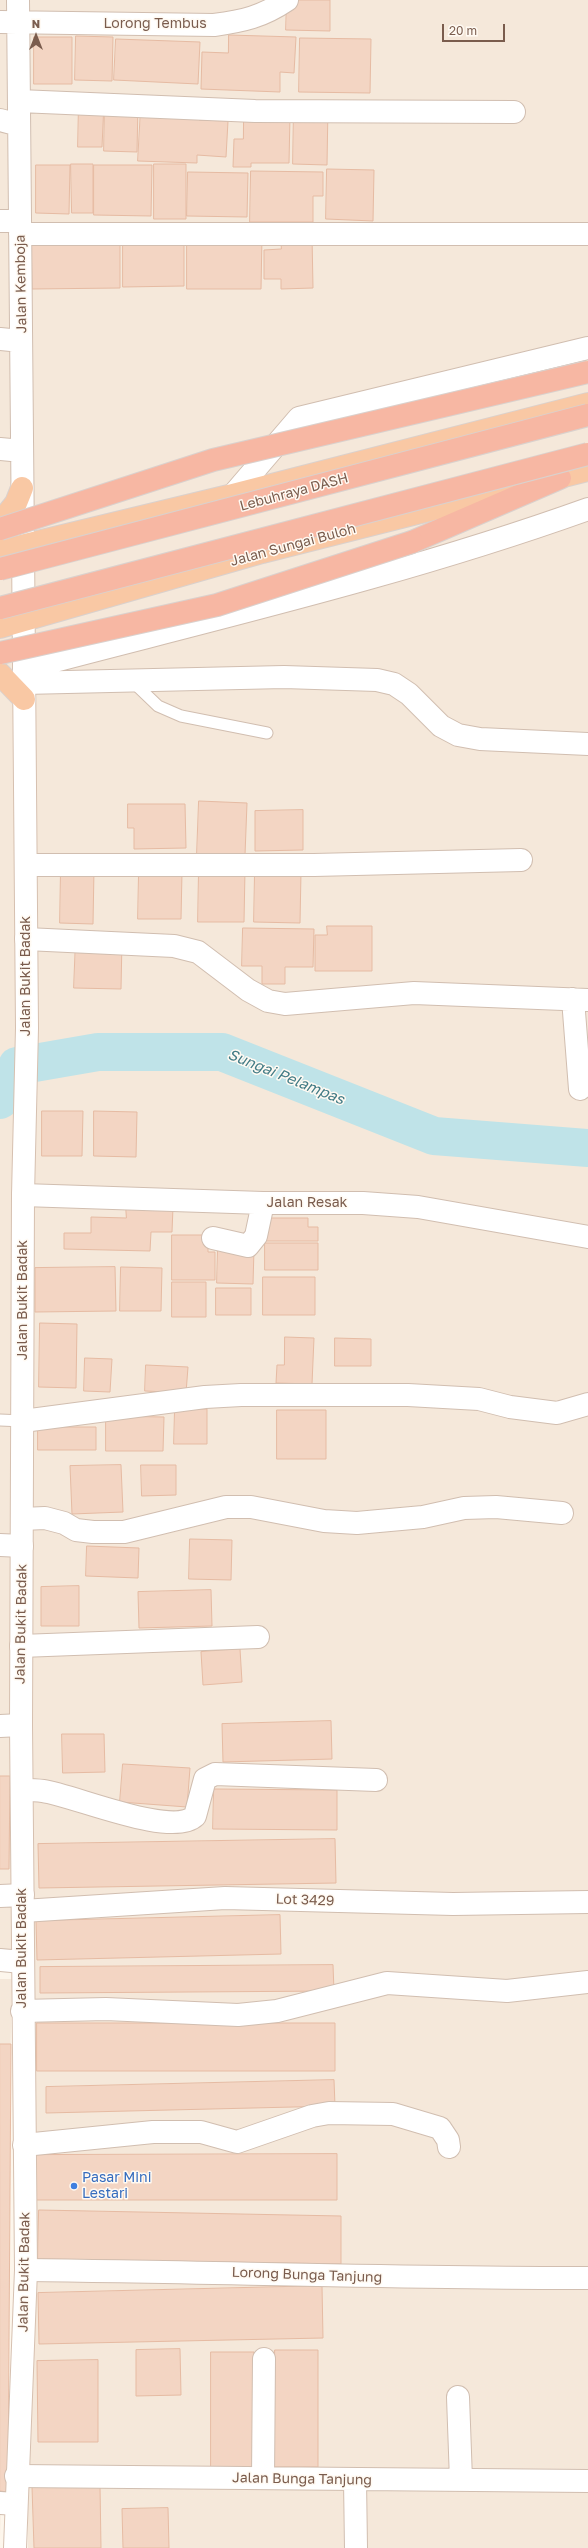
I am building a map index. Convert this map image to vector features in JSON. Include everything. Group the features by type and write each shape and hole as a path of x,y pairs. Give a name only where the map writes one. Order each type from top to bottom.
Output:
{"highway":[{"path":"0,529 213,460 588,372"},
{"path":"0,551 233,495 588,404"},
{"name":"Lebuhraya DASH","path":"0,569 588,415"},
{"path":"0,608 588,454"},
{"name":"Jalan Sungai Buloh","path":"0,626 23,621 262,552 588,470"},
{"path":"0,653 217,605 412,542 560,478"},
{"path":"0,523 16,503 22,488"},
{"path":"0,674 24,684"}],"street":[{"name":"Jalan Kemboja","path":"18,0 9,22 19,101 10,122 13,225 11,340 22,451 23,621"},
{"name":"Lorong Tembus","path":"9,22 214,25 240,22 268,13 287,0"},
{"path":"19,101 255,111 514,112"},
{"path":"13,225 588,234"},
{"path":"233,495 299,418 588,348"},
{"path":"0,449 22,451"},
{"path":"24,684 275,603 496,541 588,509"},
{"name":"Jalan Bukit Badak","path":"15,2548 8,2504 16,2476 26,2270 22,2011 22,1790 10,1725 21,1646 23,1195 27,1028 23,621"},
{"path":"24,684 284,677 377,680 394,684 409,694 441,726 458,735 480,740 588,744"},
{"path":"26,865 314,865 521,860"},
{"path":"26,938 174,946 198,952 248,990 268,1001 285,1004 414,993 580,999 580,1089"},
{"name":"Jalan Resak","path":"23,1195 263,1203 363,1203 418,1207 588,1237"},
{"path":"213,1238 248,1246 256,1236 263,1203"},
{"path":"23,1421 205,1397 241,1395 408,1395 479,1399 510,1407 557,1413 588,1404"},
{"path":"22,1520 45,1518 64,1523 76,1530 93,1532 124,1532 226,1507 251,1507 324,1521 357,1523 423,1517 464,1508 496,1507 562,1513"},
{"path":"0,1545 22,1546"},
{"path":"21,1646 258,1637"},
{"path":"22,1790 44,1791 134,1817 186,1821 195,1816 205,1779 215,1774 376,1780"},
{"name":"Lot 3429","path":"0,1896 23,1903 225,1898 453,1904 588,1902"},
{"path":"0,1960 22,1962"},
{"path":"22,2011 106,2009 238,2015 277,2011 386,1983 507,1990 588,1982"},
{"path":"24,2145 153,2132 201,2132 237,2142 312,2116 329,2113 393,2114 440,2128 448,2140 449,2147"},
{"name":"Lorong Bunga Tanjung","path":"26,2270 180,2272 389,2278 588,2278"},
{"path":"262,2478 264,2359"},
{"path":"458,2397 461,2480"},
{"name":"Jalan Bunga Tanjung","path":"16,2476 588,2481"},
{"path":"355,2480 356,2548"}],"lane":[{"path":"131,680 158,706 180,716 267,733"},
{"path":"0,1420 23,1421"}],"shaded area":[{"path":"0,0 588,0 588,2548 28,2548 28,1954 0,1952"},
{"path":"0,1979 12,1979 0,2537"}],"building":[{"path":"287,0 330,0 330,31 286,30"},
{"path":"229,35 296,37 294,73 280,72 280,92 201,89 202,52 228,53"},
{"path":"76,36 113,37 112,81 75,80"},
{"path":"34,37 72,37 72,84 34,84"},
{"path":"300,38 371,39 370,93 299,92"},
{"path":"116,39 200,42 198,84 114,80"},
{"path":"79,102 104,103 102,147 78,147"},
{"path":"105,103 138,104 137,152 104,151"},
{"path":"294,106 328,106 327,165 293,164"},
{"path":"141,108 199,111 199,120 228,121 226,157 197,155 197,163 138,161"},
{"path":"244,115 290,116 289,163 251,163 251,167 233,167 234,139 243,139"},
{"path":"71,164 93,164 93,213 72,213"},
{"path":"154,164 186,164 186,219 154,219"},
{"path":"36,165 70,165 69,214 36,213"},
{"path":"94,165 152,165 151,216 94,215"},
{"path":"327,169 374,170 373,221 326,219"},
{"path":"251,171 323,172 323,196 313,196 313,222 250,222"},
{"path":"188,172 248,173 247,217 187,216"},
{"path":"123,235 184,235 184,286 123,287"},
{"path":"187,235 262,236 261,289 187,289"},
{"path":"120,236 120,288 32,289 31,237"},
{"path":"281,236 312,236 313,288 281,289 281,279 264,279 264,250 281,249"},
{"path":"199,801 247,803 245,855 197,854"},
{"path":"128,804 185,804 186,848 134,849 134,828 128,828"},
{"path":"303,810 303,850 255,851 255,811"},
{"path":"61,868 94,869 93,924 60,923"},
{"path":"199,869 245,870 244,922 198,922"},
{"path":"255,871 301,872 300,923 254,922"},
{"path":"139,872 182,872 181,919 138,919"},
{"path":"327,926 372,926 372,971 315,971 315,935 327,935"},
{"path":"243,928 314,929 313,967 285,967 285,984 262,984 262,966 242,966"},
{"path":"76,938 122,940 121,989 74,988"},
{"path":"42,1111 83,1111 82,1156 42,1156"},
{"path":"94,1111 137,1112 136,1157 94,1156"},
{"path":"126,1206 173,1207 172,1232 151,1232 150,1251 64,1249 64,1233 91,1233 91,1217 126,1218"},
{"path":"266,1218 308,1218 308,1227 318,1227 318,1241 266,1241"},
{"path":"172,1235 208,1235 208,1252 215,1252 215,1280 172,1280"},
{"path":"265,1243 318,1243 318,1270 265,1270"},
{"path":"218,1248 254,1249 253,1284 217,1283"},
{"path":"115,1267 116,1311 35,1312 35,1268"},
{"path":"121,1267 162,1268 161,1311 120,1311"},
{"path":"263,1277 315,1277 315,1315 263,1315"},
{"path":"172,1282 206,1282 206,1317 172,1317"},
{"path":"216,1288 251,1288 251,1315 216,1315"},
{"path":"40,1323 77,1324 76,1388 39,1387"},
{"path":"285,1337 314,1338 312,1384 276,1383 277,1365 284,1365"},
{"path":"335,1338 371,1339 371,1366 335,1366"},
{"path":"85,1358 112,1359 110,1392 84,1391"},
{"path":"146,1365 188,1367 186,1393 145,1391"},
{"path":"175,1409 207,1409 207,1444 174,1444"},
{"path":"277,1410 326,1410 326,1459 277,1459"},
{"path":"106,1416 164,1417 163,1451 106,1451"},
{"path":"38,1427 96,1427 96,1450 38,1450"},
{"path":"121,1465 123,1512 72,1514 70,1466"},
{"path":"141,1465 176,1465 176,1495 142,1496"},
{"path":"190,1539 232,1540 231,1580 189,1579"},
{"path":"87,1546 139,1548 138,1578 86,1576"},
{"path":"79,1586 79,1626 41,1626 41,1587"},
{"path":"211,1590 212,1626 139,1628 138,1592"},
{"path":"240,1649 242,1682 203,1685 201,1652"},
{"path":"331,1721 332,1759 223,1762 222,1724"},
{"path":"62,1734 104,1734 105,1772 63,1773"},
{"path":"123,1764 190,1768 187,1807 120,1802"},
{"path":"0,1776 10,1776 9,1869 0,1869"},
{"path":"214,1789 337,1790 337,1830 213,1829"},
{"path":"335,1839 336,1883 39,1888 38,1844"},
{"path":"280,1915 281,1954 37,1960 36,1921"},
{"path":"333,1965 334,1991 40,1993 40,1967"},
{"path":"37,2023 335,2023 335,2071 37,2071"},
{"path":"0,2044 11,2044 8,2492 0,2491"},
{"path":"334,2080 335,2106 46,2113 46,2087"},
{"path":"337,2154 337,2200 34,2200 34,2155"},
{"path":"39,2210 341,2216 341,2264 38,2259"},
{"path":"322,2286 323,2338 39,2344 38,2293"},
{"path":"180,2349 181,2395 136,2396 136,2350"},
{"path":"275,2350 318,2350 318,2467 274,2467"},
{"path":"211,2352 254,2352 255,2467 211,2467"},
{"path":"98,2360 98,2442 38,2442 37,2361"},
{"path":"100,2486 101,2548 34,2548 32,2487"},
{"path":"168,2508 169,2548 123,2548 122,2509"}],"waterway":[{"name":"Sungai Pelampas","path":"0,1100 17,1066 98,1052 222,1052 434,1136 588,1148"}],"place":[{"name":"Pasar Mini Lestari","path":"74,2186"}]}
